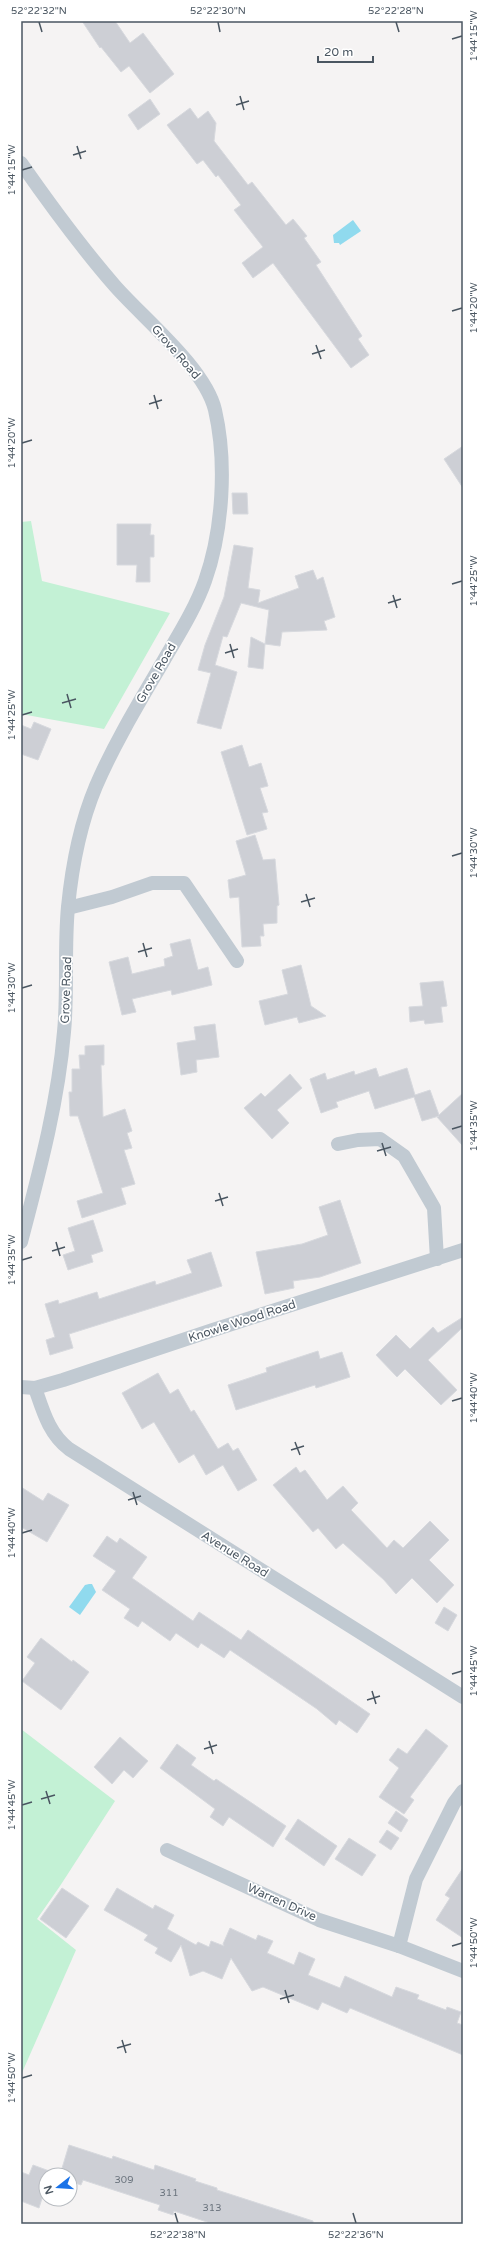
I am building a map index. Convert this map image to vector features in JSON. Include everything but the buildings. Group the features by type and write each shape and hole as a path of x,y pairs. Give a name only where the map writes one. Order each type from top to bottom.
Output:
{"street":[{"name":"Grove Road","path":"21,163 75,239 116,287 184,358 204,385 215,407 220,442 222,487 218,532 205,580 187,620 134,712 96,786 78,837 68,908 64,1034 54,1103 21,1242"},
{"path":"68,908 112,897 152,883 184,883 237,961"},
{"path":"338,1144 358,1140 380,1139 404,1156 434,1208 437,1259"},
{"name":"Knowle Wood Road","path":"28,1387 463,1250"},
{"name":"Avenue Road","path":"28,1387 57,1440 69,1449 463,1697"},
{"path":"399,1946 416,1879 454,1803 463,1791"},
{"name":"Warren Drive","path":"167,1850 319,1920 399,1946 463,1971"}],"green space":[{"path":"31,521 42,581 170,613 104,729 21,714 21,522"},
{"path":"21,1729 115,1801 37,1919 76,1950 21,2075"}],"water":[{"path":"353,220 361,231 340,245 339,243 334,243 333,235"},
{"path":"92,1584 96,1592 80,1615 69,1607 85,1585"}]}
